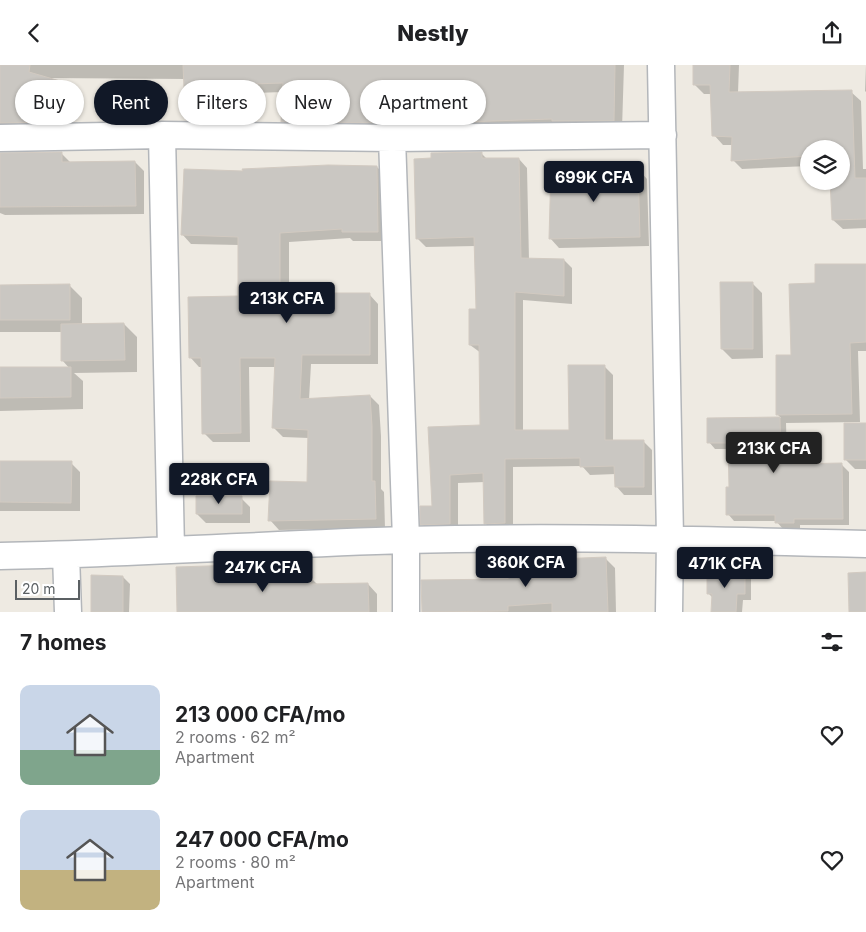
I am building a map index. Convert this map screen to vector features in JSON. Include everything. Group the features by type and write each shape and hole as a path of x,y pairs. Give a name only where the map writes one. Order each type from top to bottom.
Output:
{"street":[{"path":"662,65 670,538 669,612"},
{"path":"0,138 162,135 392,138 663,135"},
{"path":"162,135 171,549"},
{"path":"392,138 406,540 406,612"},
{"path":"0,557 406,540 670,538 866,545"},
{"path":"66,555 68,612"}],"building":[{"path":"0,65 30,65 29,72 57,80 15,80 15,123 0,123"},
{"path":"183,65 615,65 614,121 552,121 552,119 486,121 486,80 360,80 360,123 350,123 350,80 276,80 276,83 266,84 266,80 184,80"},
{"path":"693,65 730,65 729,92 852,90 855,178 866,178 866,219 832,220 830,190 850,190 850,140 800,140 800,157 731,161 732,137 712,136 710,85 693,85"},
{"path":"62,152 62,162 135,161 136,206 0,207 0,153"},
{"path":"482,152 482,158 519,158 521,258 564,259 564,296 515,292 515,430 569,430 568,365 605,365 605,440 644,440 644,487 615,487 614,466 580,467 580,458 505,459 505,523 484,524 483,473 450,475 450,524 420,525 420,506 432,506 428,427 480,425 479,345 469,345 469,309 476,309 474,237 416,239 414,159 431,158 431,153"},
{"path":"328,165 377,166 378,232 342,232 342,229 280,233 280,296 330,298 330,293 370,293 370,355 302,355 300,399 370,395 372,481 375,481 376,519 268,521 270,481 307,482 308,430 272,428 275,358 240,358 241,433 202,434 201,358 189,358 188,297 238,296 238,237 181,235 184,169 243,171 242,169"},
{"path":"614,166 614,169 638,168 640,237 549,239 551,167"},
{"path":"815,264 866,264 866,342 850,343 852,414 776,415 776,355 791,355 789,284 815,283"},
{"path":"720,282 753,282 753,349 721,349"},
{"path":"70,284 70,320 0,320 0,285"},
{"path":"124,323 125,360 61,361 61,324"},
{"path":"0,367 71,367 71,397 0,398"},
{"path":"780,417 781,457 792,456 792,464 842,463 843,519 794,519 794,523 775,523 775,515 726,515 726,487 729,487 728,443 707,443 707,418"},
{"path":"844,423 866,423 866,460 844,460"},
{"path":"0,461 72,461 71,503 0,502"},
{"path":"196,496 242,496 242,514 196,514"},
{"path":"606,557 608,612 552,612 552,603 508,606 508,611 422,612 421,580 509,579 508,561"},
{"path":"238,565 238,576 309,575 310,584 368,583 369,612 177,612 176,567"},
{"path":"707,570 745,570 745,594 737,594 736,612 711,612 712,594 707,594"},
{"path":"866,572 866,612 849,612 848,573"},
{"path":"91,575 123,576 123,612 91,612"}]}
